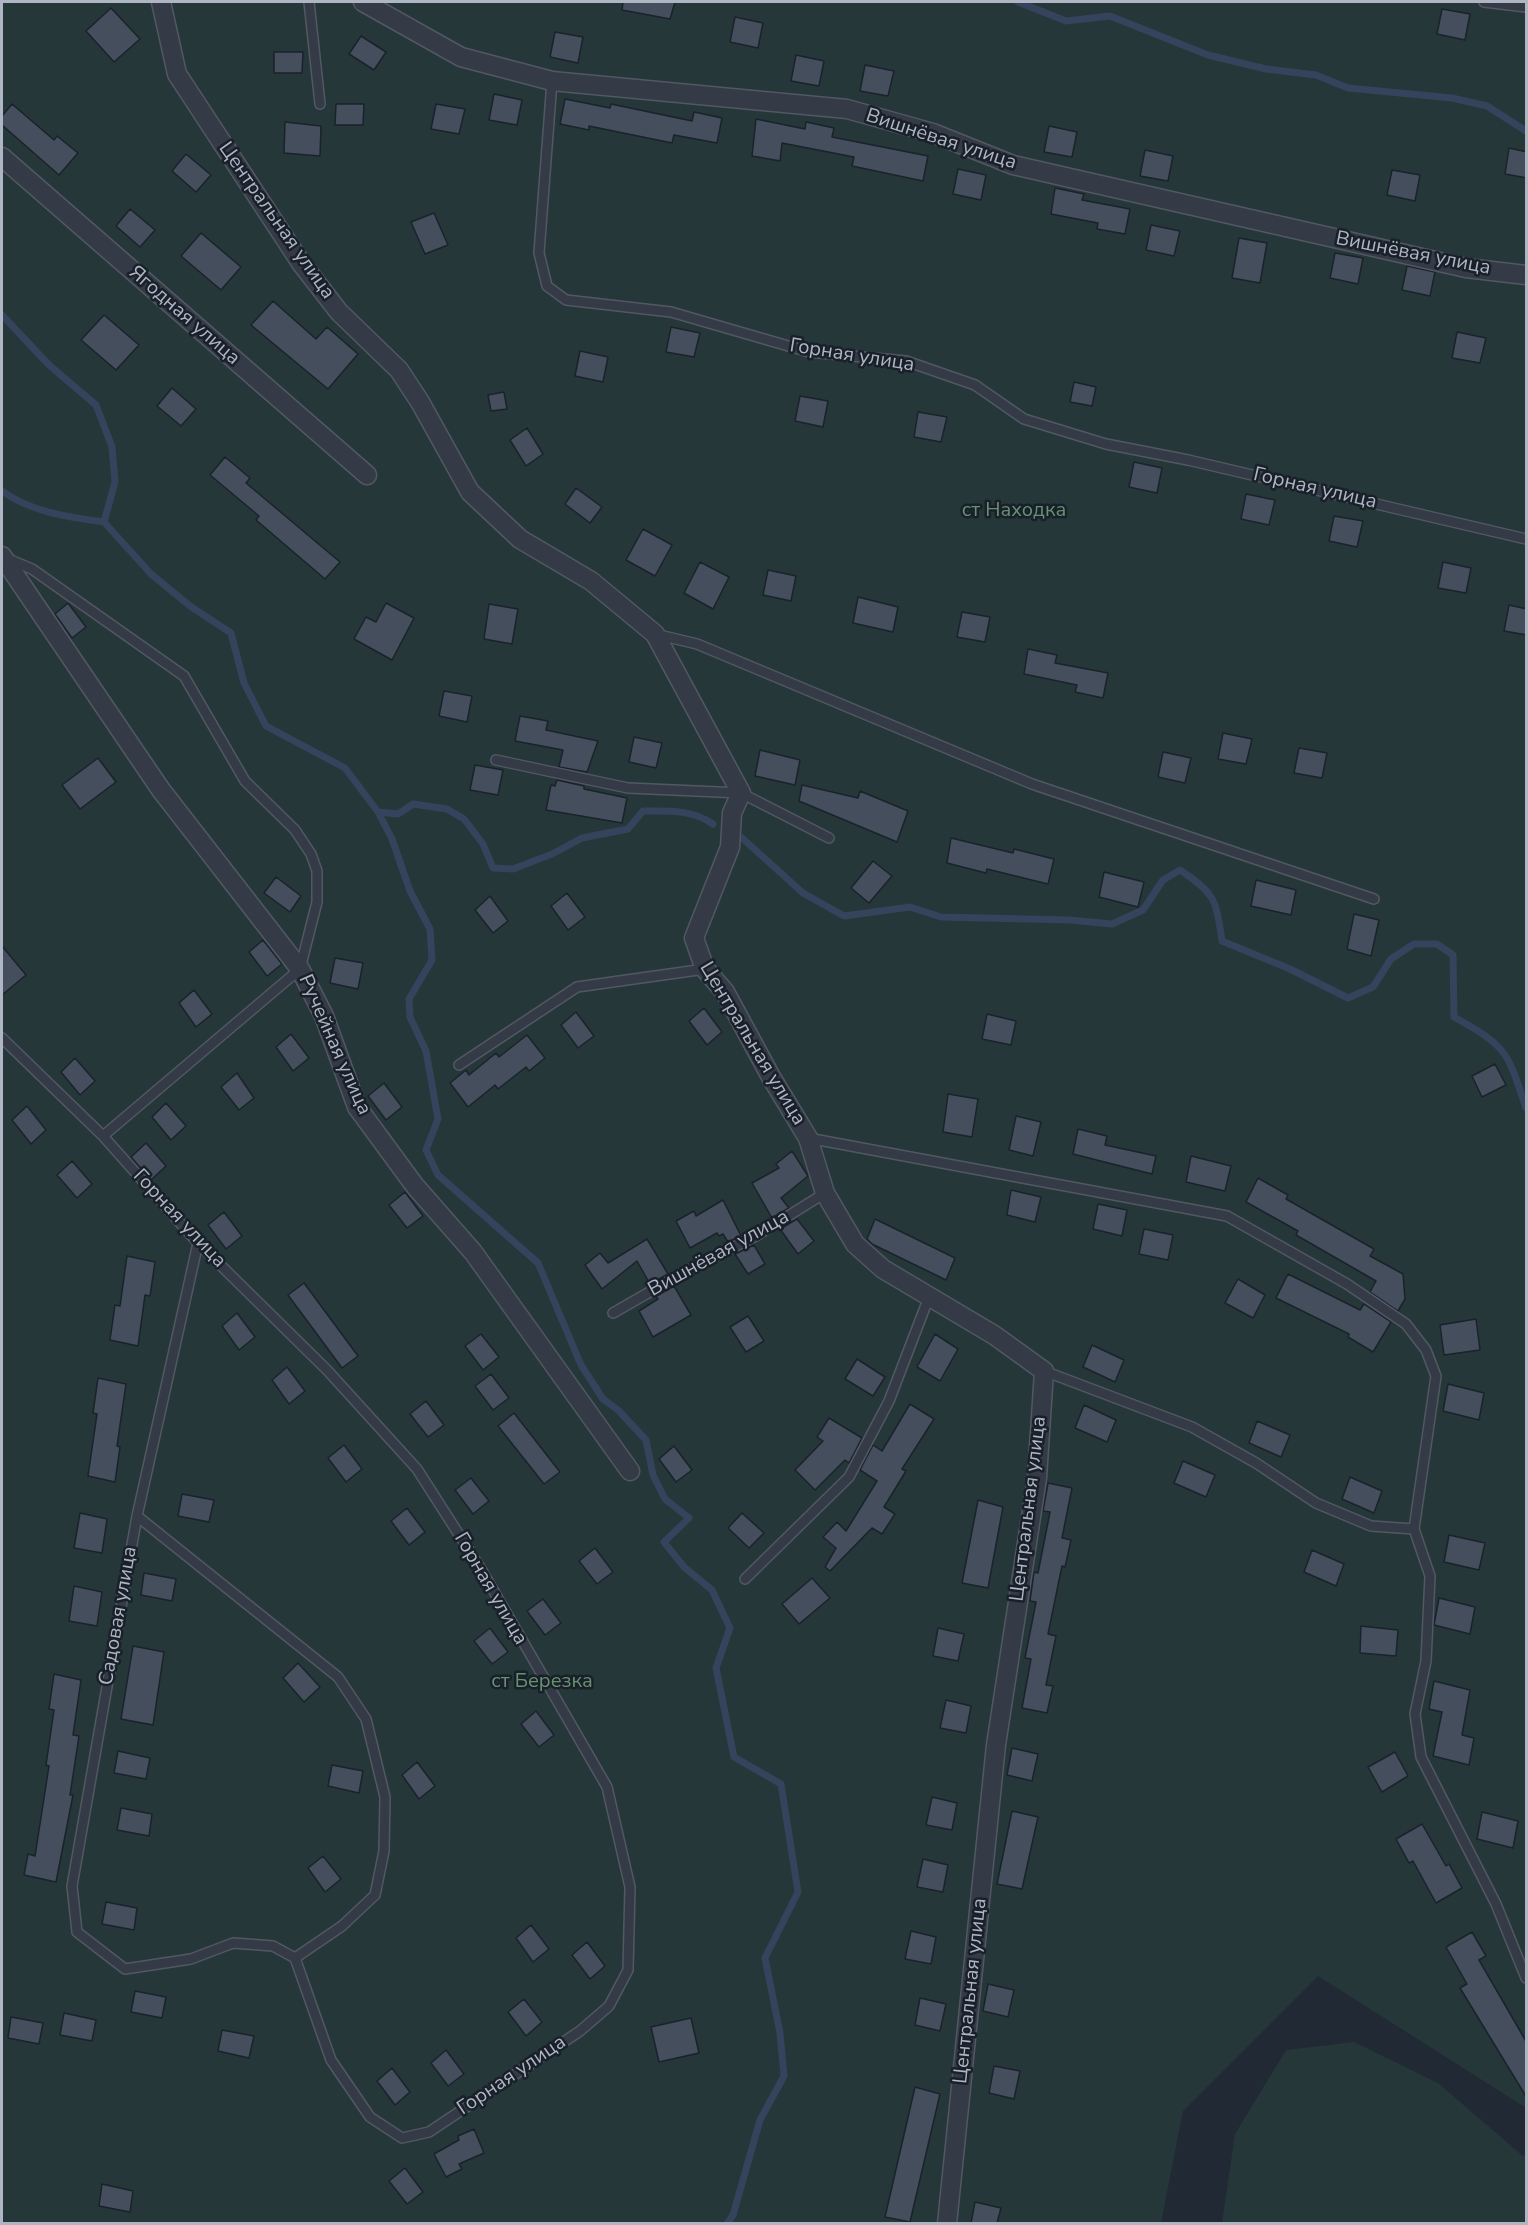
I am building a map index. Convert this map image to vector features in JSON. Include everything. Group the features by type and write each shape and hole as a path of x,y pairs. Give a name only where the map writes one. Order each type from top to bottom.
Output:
{"street":[{"name":"Центральная улица","path":"160,2 177,74 301,263 339,312 399,370 420,402 470,492 520,538 591,580 656,634 741,793 732,813 730,848 694,938 705,969 725,992 771,1077 808,1138 825,1193 855,1244 883,1269 994,1335 1044,1371 1037,1478 996,1745 947,2223"},
{"name":"Вишнёвая улица","path":"363,2 461,57 552,81 847,110 933,133 1013,165 1466,268 1527,275"},
{"name":"Ягодная улица","path":"2,157 368,475"},
{"name":"Ручейная улица","path":"2,557 162,790 300,969 324,1016 357,1107 415,1186 473,1252 630,1471"}],"lane":[{"path":"309,2 320,104"},
{"path":"1484,2 1527,7"},
{"name":"Горная улица","path":"552,81 539,253 547,286 566,300 671,312 809,352 906,361 975,385 1024,419 1106,444 1188,460 1527,539"},
{"path":"2,557 32,569 184,676 245,781 295,830 312,854 317,872 317,902 300,969 103,1136"},
{"path":"656,634 697,644 1032,784 1374,899"},
{"path":"496,760 627,788 741,793 829,838"},
{"path":"459,1065 577,987 705,969"},
{"name":"Горная улица","path":"2,1038 103,1136 198,1243 327,1370 417,1469 482,1569 607,1787 630,1887 628,1970 609,2006 580,2031 429,2132 402,2138 370,2118 331,2060 294,1958"},
{"path":"808,1138 1227,1216 1347,1284 1406,1324 1425,1350 1436,1376 1414,1529 1430,1576 1426,1661 1415,1714 1421,1757 1496,1904 1527,1978"},
{"name":"Вишнёвая улица","path":"613,1313 688,1270 756,1236 825,1193"},
{"name":"Садовая улица","path":"198,1243 137,1516 72,1886 77,1932 125,1969 191,1959 233,1944 273,1946 294,1958"},
{"path":"745,1579 849,1476 889,1401 929,1297"},
{"path":"1044,1371 1192,1427 1256,1464 1316,1503 1371,1526 1414,1529"},
{"path":"137,1516 338,1677 366,1719 385,1797 384,1851 375,1895 342,1926 294,1958"}],"green space":[{"path":"2,2 1526,2 1526,2108 1318,1976 1183,2111 1161,2223 2,2224"},
{"path":"1354,2042 1438,2083 1523,2156 1526,2154 1526,2223 1222,2223 1235,2134 1286,2050"}],"building":[{"path":"623,2 675,2 670,19 622,10"},
{"path":"111,8 140,39 114,62 86,31"},
{"path":"1442,9 1470,14 1465,40 1437,34"},
{"path":"735,17 763,23 758,48 730,42"},
{"path":"555,32 583,37 578,63 550,57"},
{"path":"361,36 386,52 374,70 349,54"},
{"path":"274,52 303,52 302,73 274,73"},
{"path":"796,55 824,61 819,86 791,81"},
{"path":"865,65 894,71 888,96 860,91"},
{"path":"494,94 522,100 517,125 489,120"},
{"path":"565,99 610,108 611,104 692,121 694,112 722,118 717,143 674,135 672,143 589,126 589,130 560,124"},
{"path":"12,104 54,140 57,136 78,153 59,175 2,125 2,116"},
{"path":"336,104 364,104 363,125 335,125"},
{"path":"436,104 465,109 459,134 431,129"},
{"path":"756,119 805,129 806,122 834,128 832,137 928,156 923,181 852,166 854,157 782,143 780,161 752,156"},
{"path":"285,122 321,126 320,156 284,153"},
{"path":"1049,126 1077,132 1072,157 1044,152"},
{"path":"1509,148 1527,152 1527,178 1505,174"},
{"path":"1145,150 1173,156 1168,181 1140,176"},
{"path":"186,154 211,175 196,192 172,171"},
{"path":"958,169 986,175 981,200 953,194"},
{"path":"1392,170 1420,175 1415,201 1387,195"},
{"path":"1055,188 1084,194 1082,200 1130,209 1125,234 1097,229 1098,223 1051,214"},
{"path":"130,209 155,230 140,247 116,226"},
{"path":"434,213 448,245 425,254 411,222"},
{"path":"1151,225 1180,231 1174,256 1146,250"},
{"path":"201,233 241,267 221,290 181,256"},
{"path":"1239,238 1267,243 1260,283 1232,278"},
{"path":"1335,253 1363,258 1358,284 1330,278"},
{"path":"1407,266 1435,272 1430,296 1402,290"},
{"path":"273,301 316,339 327,327 358,354 328,389 251,325"},
{"path":"104,315 139,345 116,370 81,340"},
{"path":"671,327 700,333 694,357 666,352"},
{"path":"1457,332 1486,338 1480,363 1452,358"},
{"path":"580,351 608,357 603,382 575,376"},
{"path":"1074,382 1096,387 1092,406 1070,402"},
{"path":"172,388 196,409 181,426 157,406"},
{"path":"504,392 507,409 491,411 488,395"},
{"path":"800,396 828,401 823,427 795,421"},
{"path":"918,412 947,417 941,442 914,437"},
{"path":"527,428 543,454 526,466 510,440"},
{"path":"225,457 250,478 246,483 340,562 325,579 256,520 259,516 210,475"},
{"path":"1134,462 1162,468 1157,493 1129,487"},
{"path":"576,488 602,507 590,523 565,504"},
{"path":"1246,494 1275,500 1269,525 1241,519"},
{"path":"1334,516 1363,521 1357,547 1329,541"},
{"path":"643,529 672,545 655,576 626,560"},
{"path":"700,562 729,577 713,609 684,593"},
{"path":"1443,562 1471,568 1466,593 1438,588"},
{"path":"768,570 796,576 791,601 763,595"},
{"path":"858,597 898,607 893,632 853,623"},
{"path":"68,603 86,627 72,638 55,614"},
{"path":"386,603 414,618 392,660 354,639 366,617 376,622"},
{"path":"489,604 518,609 512,644 484,639"},
{"path":"1509,605 1527,609 1527,635 1504,631"},
{"path":"962,612 990,617 985,642 957,637"},
{"path":"1028,649 1057,655 1055,663 1108,673 1103,698 1075,692 1077,685 1024,674"},
{"path":"444,691 472,696 467,722 439,716"},
{"path":"520,716 548,721 546,730 598,741 587,772 559,767 563,750 515,741"},
{"path":"1223,733 1252,739 1246,764 1218,759"},
{"path":"634,737 662,743 656,768 629,762"},
{"path":"1299,748 1327,753 1322,778 1294,773"},
{"path":"760,750 800,760 795,785 755,776"},
{"path":"1163,752 1191,758 1185,783 1158,777"},
{"path":"98,758 116,782 80,809 62,785"},
{"path":"475,765 503,770 498,795 470,790"},
{"path":"557,780 584,786 584,789 627,798 622,823 546,810 551,785 555,786"},
{"path":"802,785 858,798 860,791 908,811 897,842 799,801"},
{"path":"951,838 1013,853 1014,849 1054,859 1048,884 987,869 986,873 947,863"},
{"path":"873,861 892,876 869,903 851,888"},
{"path":"1104,872 1144,882 1138,907 1099,897"},
{"path":"276,877 301,896 290,912 264,893"},
{"path":"1256,880 1296,890 1291,915 1251,906"},
{"path":"567,893 585,917 568,930 551,906"},
{"path":"490,896 508,921 493,933 475,910"},
{"path":"1354,914 1379,920 1371,956 1347,949"},
{"path":"263,940 282,964 267,976 249,952"},
{"path":"2,946 26,975 2,995"},
{"path":"335,958 363,963 358,989 330,983"},
{"path":"194,990 212,1014 196,1027 179,1003"},
{"path":"704,1008 722,1032 707,1045 689,1021"},
{"path":"576,1012 594,1036 578,1048 561,1025"},
{"path":"987,1014 1016,1021 1011,1045 982,1039"},
{"path":"291,1034 309,1058 293,1071 276,1047"},
{"path":"527,1035 545,1058 529,1071 526,1067 498,1089 495,1085 468,1107 450,1083 466,1070 469,1075 496,1053 499,1057"},
{"path":"75,1058 95,1081 80,1095 61,1072"},
{"path":"1495,1064 1506,1085 1482,1097 1472,1076"},
{"path":"237,1073 254,1098 239,1110 221,1087"},
{"path":"384,1083 402,1107 386,1120 368,1096"},
{"path":"948,1094 978,1099 972,1137 943,1132"},
{"path":"166,1103 186,1126 171,1140 152,1117"},
{"path":"27,1106 46,1130 31,1144 12,1120"},
{"path":"1016,1116 1041,1122 1033,1156 1009,1150"},
{"path":"1078,1129 1107,1136 1105,1145 1156,1156 1152,1174 1073,1154"},
{"path":"146,1143 166,1166 151,1180 131,1157"},
{"path":"792,1151 808,1176 781,1198 789,1208 772,1218 752,1183 779,1168 776,1164"},
{"path":"1191,1156 1231,1166 1225,1191 1186,1182"},
{"path":"72,1161 92,1184 77,1198 57,1175"},
{"path":"1258,1178 1288,1195 1286,1199 1374,1249 1370,1256 1403,1274 1405,1299 1398,1311 1370,1292 1376,1281 1296,1235 1298,1231 1246,1202"},
{"path":"1011,1190 1041,1197 1035,1222 1007,1215"},
{"path":"405,1192 423,1216 407,1228 389,1205"},
{"path":"723,1200 741,1236 728,1242 723,1234 719,1236 717,1233 690,1248 676,1221 694,1211 696,1216"},
{"path":"1098,1204 1127,1210 1122,1236 1093,1229"},
{"path":"224,1212 242,1236 226,1249 208,1225"},
{"path":"797,1219 814,1241 798,1254 780,1229"},
{"path":"875,1219 955,1258 946,1280 872,1244 867,1239"},
{"path":"1144,1229 1173,1235 1168,1260 1139,1254"},
{"path":"647,1239 668,1274 650,1284 637,1261 602,1289 585,1265 600,1253 608,1263"},
{"path":"754,1245 765,1264 748,1274 735,1254"},
{"path":"127,1256 155,1262 150,1296 145,1295 138,1346 110,1340 115,1305 120,1306"},
{"path":"1288,1274 1360,1310 1364,1304 1391,1322 1373,1352 1348,1337 1349,1334 1276,1298"},
{"path":"1238,1279 1265,1295 1253,1318 1225,1303"},
{"path":"304,1283 358,1356 342,1368 288,1295"},
{"path":"674,1286 691,1315 653,1337 639,1311 658,1299 656,1296"},
{"path":"237,1313 255,1337 239,1350 222,1326"},
{"path":"748,1316 764,1341 746,1352 730,1327"},
{"path":"1476,1319 1480,1350 1444,1355 1440,1325"},
{"path":"481,1334 499,1357 483,1370 465,1346"},
{"path":"935,1334 958,1349 940,1381 917,1367"},
{"path":"1092,1345 1124,1360 1115,1382 1083,1367"},
{"path":"857,1359 885,1377 873,1396 845,1379"},
{"path":"287,1367 305,1391 289,1404 272,1380"},
{"path":"491,1374 509,1398 493,1410 475,1386"},
{"path":"98,1378 126,1384 117,1446 120,1447 115,1482 88,1476 97,1414 93,1413"},
{"path":"1448,1384 1484,1393 1479,1420 1443,1411"},
{"path":"426,1401 444,1425 428,1437 410,1414"},
{"path":"910,1404 934,1419 902,1469 906,1471 884,1507 895,1514 882,1534 872,1528 830,1571 825,1567 836,1548 823,1537 837,1522 846,1531 877,1481 860,1470 873,1445 882,1451"},
{"path":"1084,1405 1116,1420 1107,1442 1075,1428"},
{"path":"514,1413 560,1472 544,1484 498,1426"},
{"path":"829,1418 862,1438 849,1463 845,1460 815,1490 795,1470 823,1441 817,1437"},
{"path":"1257,1421 1290,1435 1281,1457 1249,1443"},
{"path":"344,1445 362,1469 346,1482 328,1458"},
{"path":"674,1446 692,1470 676,1482 659,1459"},
{"path":"1183,1461 1215,1475 1206,1497 1174,1483"},
{"path":"1350,1477 1382,1491 1374,1513 1342,1499"},
{"path":"471,1478 489,1501 473,1514 455,1490"},
{"path":"1048,1483 1072,1488 1062,1538 1071,1540 1065,1567 1062,1566 1048,1634 1056,1636 1046,1685 1053,1686 1047,1713 1022,1708 1031,1659 1025,1658 1036,1602 1030,1601 1034,1572 1038,1573 1050,1512 1043,1511"},
{"path":"182,1494 214,1500 209,1522 178,1516"},
{"path":"978,1500 1003,1507 988,1588 962,1583"},
{"path":"407,1508 425,1532 409,1545 391,1521"},
{"path":"80,1513 107,1519 102,1553 74,1548"},
{"path":"742,1513 764,1533 749,1548 728,1528"},
{"path":"1449,1535 1485,1543 1479,1570 1444,1562"},
{"path":"595,1548 613,1572 597,1584 579,1561"},
{"path":"1312,1550 1344,1564 1336,1586 1304,1572"},
{"path":"144,1573 176,1579 172,1601 141,1595"},
{"path":"812,1578 830,1598 799,1624 782,1604"},
{"path":"74,1586 102,1592 97,1626 69,1621"},
{"path":"1439,1598 1475,1607 1470,1634 1434,1625"},
{"path":"543,1599 561,1623 545,1635 527,1611"},
{"path":"1361,1626 1398,1630 1396,1656 1360,1653"},
{"path":"490,1628 508,1652 492,1664 474,1641"},
{"path":"938,1628 964,1634 958,1661 933,1656"},
{"path":"133,1646 164,1652 153,1725 121,1719"},
{"path":"298,1663 320,1687 304,1702 283,1678"},
{"path":"54,1674 81,1680 73,1735 79,1736 70,1795 73,1795 56,1882 24,1875 28,1854 35,1856 49,1766 46,1765 54,1710 49,1709"},
{"path":"1434,1681 1470,1690 1462,1735 1474,1738 1469,1765 1433,1756 1442,1712 1429,1709"},
{"path":"946,1700 971,1706 966,1733 940,1728"},
{"path":"536,1711 554,1735 539,1747 521,1724"},
{"path":"1012,1748 1038,1754 1032,1781 1007,1775"},
{"path":"118,1751 150,1758 146,1779 114,1773"},
{"path":"1395,1752 1408,1776 1382,1792 1368,1767"},
{"path":"417,1762 435,1786 419,1799 402,1775"},
{"path":"332,1765 363,1771 359,1793 328,1786"},
{"path":"932,1797 957,1803 952,1830 926,1825"},
{"path":"121,1808 152,1814 149,1836 117,1830"},
{"path":"1012,1811 1038,1817 1022,1889 997,1884"},
{"path":"1482,1812 1518,1821 1513,1848 1477,1839"},
{"path":"1422,1824 1446,1866 1449,1864 1462,1888 1436,1903 1413,1861 1409,1863 1396,1839"},
{"path":"323,1856 341,1879 325,1892 308,1868"},
{"path":"923,1859 948,1865 943,1892 917,1887"},
{"path":"106,1902 137,1908 134,1930 102,1924"},
{"path":"531,1925 549,1949 533,1962 516,1938"},
{"path":"911,1931 936,1937 931,1964 905,1959"},
{"path":"1472,1932 1486,1956 1479,1960 1527,2043 1527,2098 1460,1988 1467,1984 1446,1947"},
{"path":"587,1942 605,1966 590,1979 572,1955"},
{"path":"988,1984 1014,1990 1008,2017 983,2011"},
{"path":"135,1991 166,1997 162,2018 131,2012"},
{"path":"920,1998 946,2004 940,2031 915,2025"},
{"path":"524,1999 542,2022 526,2036 508,2012"},
{"path":"64,2013 96,2020 92,2041 60,2035"},
{"path":"11,2017 43,2023 39,2044 8,2038"},
{"path":"691,2018 699,2053 659,2062 651,2027"},
{"path":"222,2030 254,2036 249,2058 218,2051"},
{"path":"446,2050 464,2074 448,2086 431,2063"},
{"path":"994,2066 1020,2071 1014,2099 989,2093"},
{"path":"392,2068 410,2092 395,2105 377,2081"},
{"path":"915,2087 940,2094 910,2222 885,2217"},
{"path":"474,2129 484,2153 459,2164 462,2169 446,2177 434,2154 459,2140 458,2136"},
{"path":"405,2168 423,2192 407,2204 389,2181"},
{"path":"102,2184 133,2191 130,2212 99,2206"},
{"path":"975,2202 1001,2208 997,2223 971,2223"}],"waterway":[{"path":"1018,2 1066,21 1110,16 1208,55 1266,69 1316,75 1348,88 1452,98 1487,106 1526,131"},
{"path":"2,315 49,365 96,405 112,447 115,482 104,522"},
{"path":"2,491 37,509 104,522 151,574 190,606 231,633 244,683 266,726 345,768 378,812 398,814 413,804 447,809 464,819 483,844 493,868 513,869 552,854 582,838 628,829 643,811 688,813 713,824"},
{"path":"378,812 392,839 410,891 430,929 432,960 409,999 410,1017 426,1051 438,1119 426,1150 438,1175 538,1263 581,1365 603,1399 618,1410 646,1440 653,1475 665,1499 689,1518 664,1542 684,1567 712,1590 730,1628 716,1668 734,1757 781,1784 798,1892 765,1958 780,2033 784,2076 760,2120 733,2215 727,2224"},
{"path":"742,838 803,893 844,916 910,907 941,917 1069,920 1112,924 1143,910 1163,880 1180,870 1208,892 1216,907 1222,941 1290,969 1348,998 1373,987 1391,959 1414,944 1437,944 1453,955 1454,1017 1485,1036 1503,1052 1514,1074 1526,1108"}],"park label":[{"name":"ст Находка","path":"1014,511"},
{"name":"ст Березка","path":"542,1682"}]}
